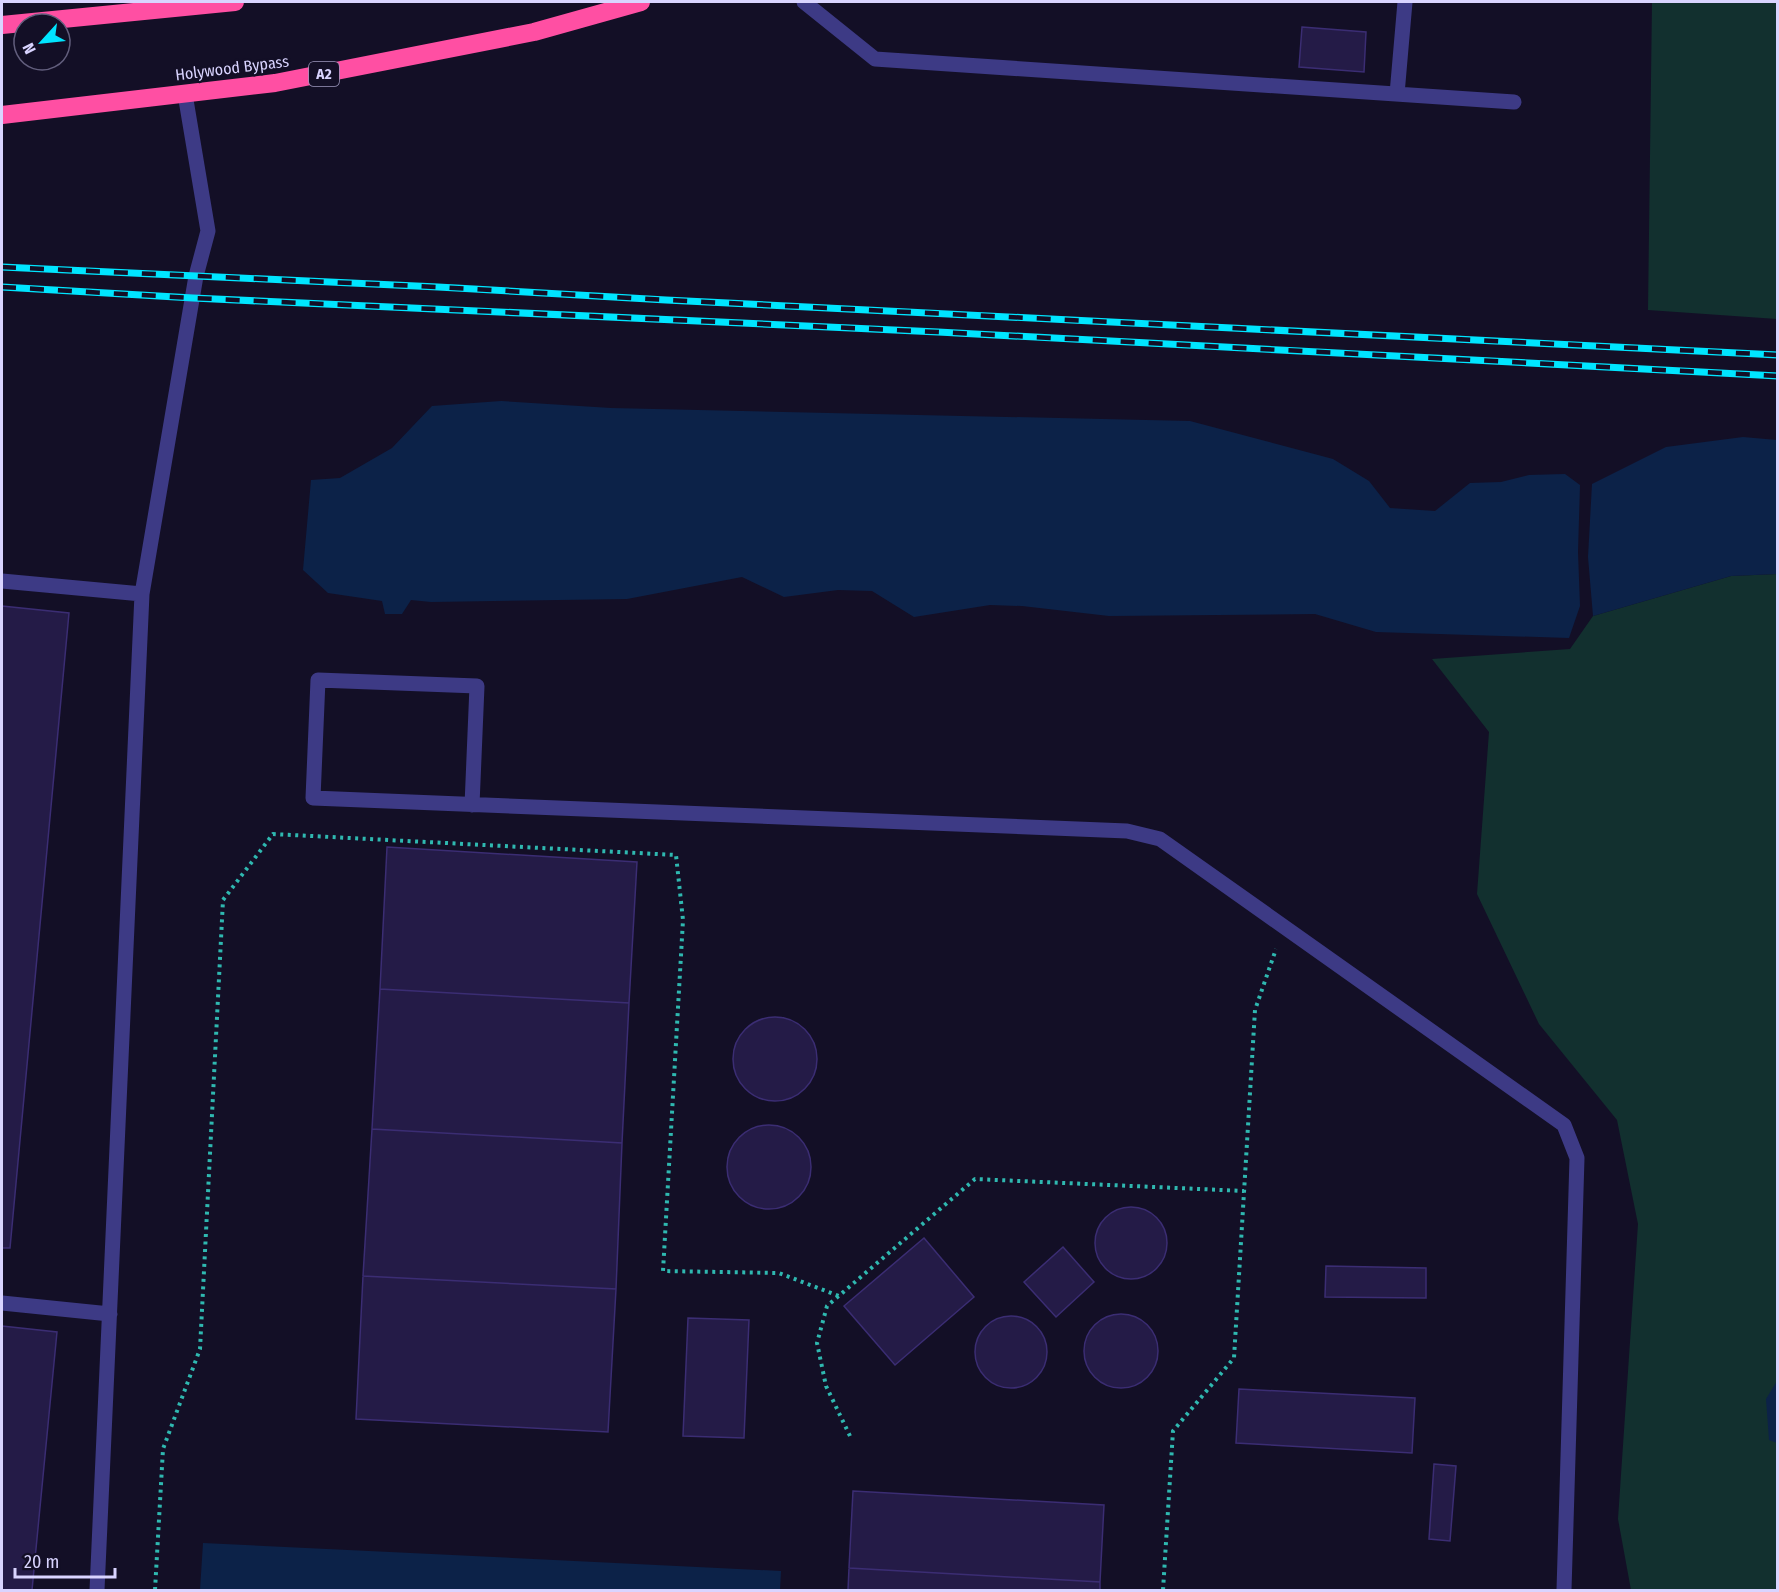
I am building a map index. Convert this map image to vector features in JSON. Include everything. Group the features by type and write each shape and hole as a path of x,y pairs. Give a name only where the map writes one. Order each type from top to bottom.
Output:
{"highway":[{"path":"2,25 235,2"},
{"name":"Holywood Bypass","path":"2,115 275,83 510,36 640,2"}],"lane":[{"path":"804,2 876,59 1514,102"},
{"path":"1397,94 1405,2"},
{"path":"96,1590 142,594 196,276 208,231 184,94"},
{"path":"2,581 142,594"},
{"path":"472,805 477,686 318,680 313,798 472,805 1127,831 1160,839 1564,1125 1577,1158 1564,1590"},
{"path":"2,1303 110,1314"}],"path":[{"path":"155,1590 163,1449 200,1349 223,900 273,834 676,855 683,920 663,1271 779,1273 839,1296"},
{"path":"1163,1590 1173,1431 1234,1358 1255,1010 1274,952 1288,929"},
{"path":"850,1436 826,1386 817,1343 826,1306 975,1179 1244,1191"}],"green space":[{"path":"1652,2 1777,2 1777,319 1648,310"},
{"path":"1777,574 1777,1590 1631,1590 1618,1519 1638,1224 1617,1120 1539,1024 1477,894 1489,732 1432,659 1570,649 1593,616 1731,576"}],"water":[{"path":"501,401 611,408 1190,421 1333,459 1369,481 1390,508 1435,511 1470,483 1501,482 1529,475 1565,474 1580,485 1578,552 1580,606 1569,638 1376,632 1315,614 1109,616 1022,606 990,605 914,617 872,591 838,590 784,597 742,577 627,599 431,602 411,600 402,614 385,614 382,601 328,593 303,570 311,480 340,478 392,448 432,406"},
{"path":"1743,437 1777,440 1777,574 1731,576 1593,616 1588,557 1592,484 1666,447"},
{"path":"1777,1381 1777,1443 1769,1440 1766,1399"},
{"path":"203,1543 781,1571 780,1590 200,1590"}],"building":[{"path":"1302,27 1366,32 1364,72 1299,67"},
{"path":"2,606 69,613 10,1248 2,1248"},
{"path":"387,847 637,862 629,1003 380,989"},
{"path":"380,989 629,1003 622,1143 372,1129"},
{"path":"775,1017 798,1024 810,1036 817,1059 810,1082 798,1094 775,1101 752,1094 740,1082 733,1059 740,1036 752,1024"},
{"path":"769,1125 785,1128 799,1137 808,1151 811,1167 808,1183 799,1197 785,1206 769,1209 753,1206 739,1197 730,1183 727,1167 730,1151 739,1137 753,1128"},
{"path":"372,1129 622,1143 616,1289 363,1276"},
{"path":"1138,1207 1157,1217 1165,1229 1167,1243 1165,1257 1157,1269 1145,1277 1124,1279 1105,1269 1097,1257 1095,1236 1105,1217 1117,1209"},
{"path":"924,1238 974,1297 895,1365 844,1306"},
{"path":"1063,1247 1094,1282 1056,1317 1024,1282"},
{"path":"1326,1266 1426,1268 1426,1298 1325,1297"},
{"path":"363,1276 616,1289 608,1432 356,1419"},
{"path":"1121,1314 1135,1317 1147,1325 1155,1337 1158,1351 1155,1365 1147,1377 1135,1385 1121,1388 1107,1385 1095,1377 1087,1365 1084,1351 1087,1337 1095,1325 1107,1317"},
{"path":"1004,1316 1018,1316 1037,1326 1047,1345 1047,1359 1037,1378 1018,1388 1004,1388 985,1378 975,1359 975,1345 985,1326"},
{"path":"688,1318 749,1320 744,1438 683,1436"},
{"path":"2,1326 57,1332 32,1590 2,1590"},
{"path":"1239,1389 1415,1398 1412,1453 1236,1443"},
{"path":"1434,1464 1456,1466 1450,1541 1429,1539"},
{"path":"853,1491 1104,1505 1100,1582 849,1568"},
{"path":"849,1568 1100,1582 1100,1590 848,1590"}],"railway":[{"path":"2,267 1778,355"},
{"path":"2,287 193,298 938,332 1778,376"}]}
